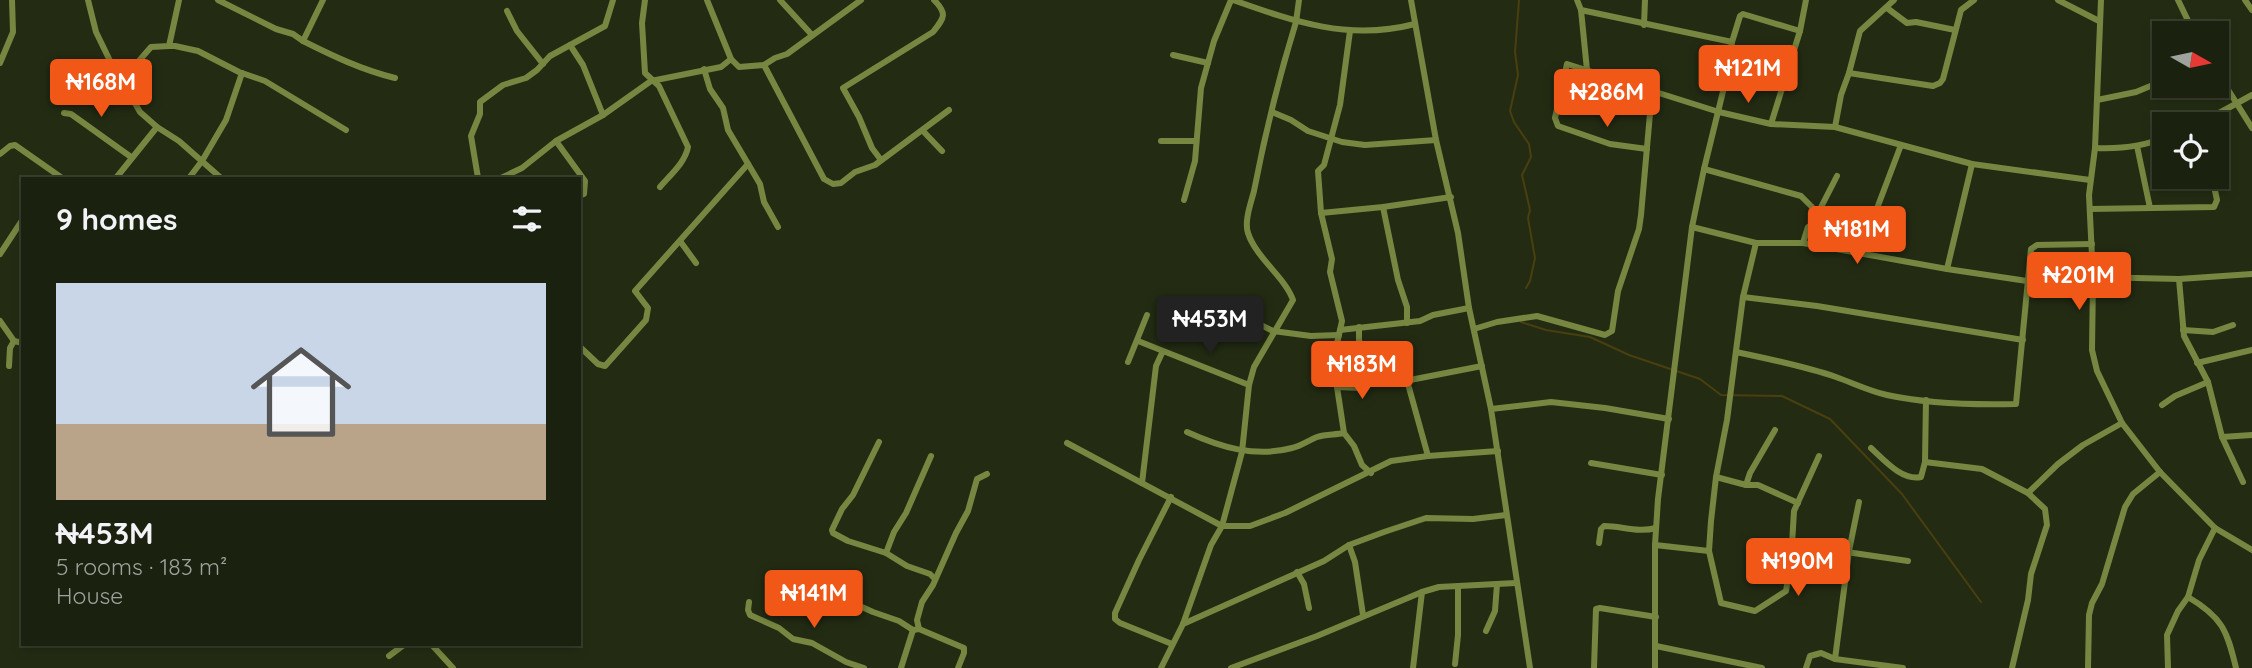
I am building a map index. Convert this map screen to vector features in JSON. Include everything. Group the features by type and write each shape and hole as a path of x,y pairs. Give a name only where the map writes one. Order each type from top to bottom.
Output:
{"street":[{"path":"0,63 13,32 12,0"},
{"path":"88,0 96,32 113,67 125,77 140,112 179,141 220,177"},
{"path":"169,46 179,0"},
{"path":"218,0 276,29 293,34 336,58 372,73 395,78"},
{"path":"303,41 323,0"},
{"path":"478,177 471,136 480,114 480,102 503,85 526,79 550,56 605,26 613,0"},
{"path":"645,0 642,23 645,72 651,81 659,86 688,147 682,162 660,187"},
{"path":"707,0 731,59 739,67 764,65 786,54 860,0"},
{"path":"782,2 792,0"},
{"path":"881,160 843,88 933,32 942,20 943,13 934,0"},
{"path":"1184,200 1195,161 1201,88 1232,0 1296,22 1350,31 1391,31 1415,24"},
{"path":"1161,668 1183,624 1211,545 1222,526 1242,452 1249,385 1254,367 1293,300 1291,293 1249,237 1247,230 1259,162 1296,22 1299,0"},
{"path":"1411,0 1436,140 1451,197 1469,308 1491,410 1530,668"},
{"path":"1577,0 1581,10 1587,70"},
{"path":"1644,25 1645,0"},
{"path":"1771,124 1800,31 1806,0"},
{"path":"1835,128 1841,95 1860,31 1894,0"},
{"path":"1849,73 1933,86 1940,83 1961,10 1974,0"},
{"path":"2058,0 2099,21"},
{"path":"2101,0 2095,148 2090,180 2092,350 2097,371 2123,423 2160,472 2215,528 2252,550"},
{"path":"2178,0 2188,21"},
{"path":"2245,0 2252,10"},
{"path":"782,2 812,35"},
{"path":"1887,8 1907,23 1955,30"},
{"path":"1581,10 1732,42"},
{"path":"507,11 517,32 543,64"},
{"path":"1655,668 1656,528 1675,362 1692,227 1732,42 1743,14 1800,31"},
{"path":"1350,31 1340,105 1324,165 1318,170 1321,213 1332,259 1330,272 1342,321 1342,331 1332,366 1338,387 1344,433 1354,446 1362,464 1371,473"},
{"path":"570,45 583,65 603,115"},
{"path":"125,77 151,47 169,46 198,51 265,81 346,130"},
{"path":"1173,55 1208,63"},
{"path":"503,177 522,168 556,141 603,115 651,81 721,67 731,59"},
{"path":"1647,149 1610,145 1558,126 1555,118 1565,67 1570,64 1719,112 1771,124 1835,128 1972,164 2090,180"},
{"path":"764,65 824,179 833,184 841,183 855,172 881,160 950,110"},
{"path":"704,69 710,89 723,108 727,130 760,184 764,202 778,227"},
{"path":"190,177 226,120 242,73"},
{"path":"2097,100 2136,92 2152,85"},
{"path":"1474,329 1537,316 1605,335 1612,331 1618,291 1639,229 1652,91"},
{"path":"2230,93 2252,128"},
{"path":"2219,112 2252,95"},
{"path":"1272,112 1308,131 1365,145 1436,140"},
{"path":"64,113 71,114 131,157"},
{"path":"117,177 157,127"},
{"path":"923,131 942,150"},
{"path":"556,141 585,181 584,194 581,195"},
{"path":"1161,141 1196,141"},
{"path":"2095,148 2118,149 2152,143"},
{"path":"0,154 15,145 53,176"},
{"path":"1867,254 1876,211 1901,145"},
{"path":"2137,145 2150,208"},
{"path":"581,348 598,364 605,366 646,320 648,308 635,290 748,164"},
{"path":"1947,269 1972,164"},
{"path":"1704,169 1801,196 1819,216 1829,247"},
{"path":"1803,243 1808,227 1819,216 1837,176"},
{"path":"2090,209 2214,207 2217,200 2215,189"},
{"path":"1321,213 1383,208 1451,197"},
{"path":"1383,208 1398,280 1407,307 1407,323"},
{"path":"0,254 21,222"},
{"path":"1692,227 1756,243 1803,243 2027,281"},
{"path":"680,241 696,263"},
{"path":"1756,243 1743,297 1730,400 1716,477 1709,551 1721,603 1755,611 1786,592 1793,544 1794,511 1819,456"},
{"path":"1736,352 1836,377 1890,396 2017,404 2031,249 2034,246 2092,244"},
{"path":"2093,277 2179,279 2252,275"},
{"path":"2179,279 2184,336 2208,382 2222,437 2243,482"},
{"path":"1743,297 1817,306 2023,340"},
{"path":"1219,304 1273,331 1311,336 1359,327 1407,323 1469,308"},
{"path":"1128,362 1147,315"},
{"path":"0,321 14,341 21,343"},
{"path":"2183,330 2213,332 2233,325"},
{"path":"1359,327 1359,341 1365,349 1368,371 1378,379"},
{"path":"9,366 10,348 14,341"},
{"path":"1138,341 1162,353 1249,385"},
{"path":"2197,363 2252,350"},
{"path":"1142,483 1156,366 1162,353"},
{"path":"1338,387 1362,387 1378,379 1405,381 1482,366"},
{"path":"1405,381 1428,456"},
{"path":"2162,405 2175,396 2208,382"},
{"path":"1871,447 1889,465 1911,478 1921,477 1926,400"},
{"path":"1491,410 1551,402 1669,419"},
{"path":"2028,493 2057,464 2083,445 2123,423"},
{"path":"1746,485 1775,430"},
{"path":"1187,432 1242,452 1296,448 1321,436 1344,433"},
{"path":"2222,437 2252,435"},
{"path":"879,442 853,495 842,509 833,533 848,541 886,553 934,578"},
{"path":"1066,443 1222,526 1250,526 1286,513 1391,461 1498,451"},
{"path":"886,553 931,456"},
{"path":"1924,462 1982,469 2028,493 2045,509 2047,525 2031,574 2028,600 2011,668"},
{"path":"1591,463 1662,475"},
{"path":"2088,668 2089,615 2102,584 2124,507 2133,494 2160,472"},
{"path":"901,668 916,629 922,602 968,511 977,479 987,474"},
{"path":"1716,477 1746,485 1758,485 1798,503"},
{"path":"1171,498 1115,613 1115,619 1172,643"},
{"path":"1835,659 1849,551 1859,502"},
{"path":"1183,624 1324,561 1349,545 1426,518 1474,519 1506,515"},
{"path":"1599,543 1604,526 1631,530 1656,528"},
{"path":"2168,668 2167,635 2188,597 2199,560 2215,528"},
{"path":"1793,544 1908,561"},
{"path":"1349,545 1355,562 1363,615"},
{"path":"1655,545 1709,551"},
{"path":"1297,572 1304,584 1309,608"},
{"path":"1231,668 1422,592 1439,587 1517,583"},
{"path":"1486,631 1495,611 1497,584"},
{"path":"813,585 964,648 958,668"},
{"path":"1455,664 1458,587"},
{"path":"1413,668 1422,592"},
{"path":"2188,597 2207,608 2220,620 2236,668"},
{"path":"749,602 750,615 779,628 793,639 812,643 846,662 864,668"},
{"path":"1594,668 1596,609 1656,617"},
{"path":"389,656 402,646"},
{"path":"433,646 453,668"},
{"path":"1656,646 1737,665 1762,668"},
{"path":"1806,668 1810,656 1821,653 1835,659 1903,668"}],"waterway":[{"path":"1519,0 1515,52 1518,75 1510,111 1529,144 1531,157 1522,175 1530,210 1528,218 1535,258 1526,288"},
{"path":"1521,322 1546,330 1590,337 1629,355 1700,379 1721,395 1782,396 1830,419 1902,494 1981,602"}]}
